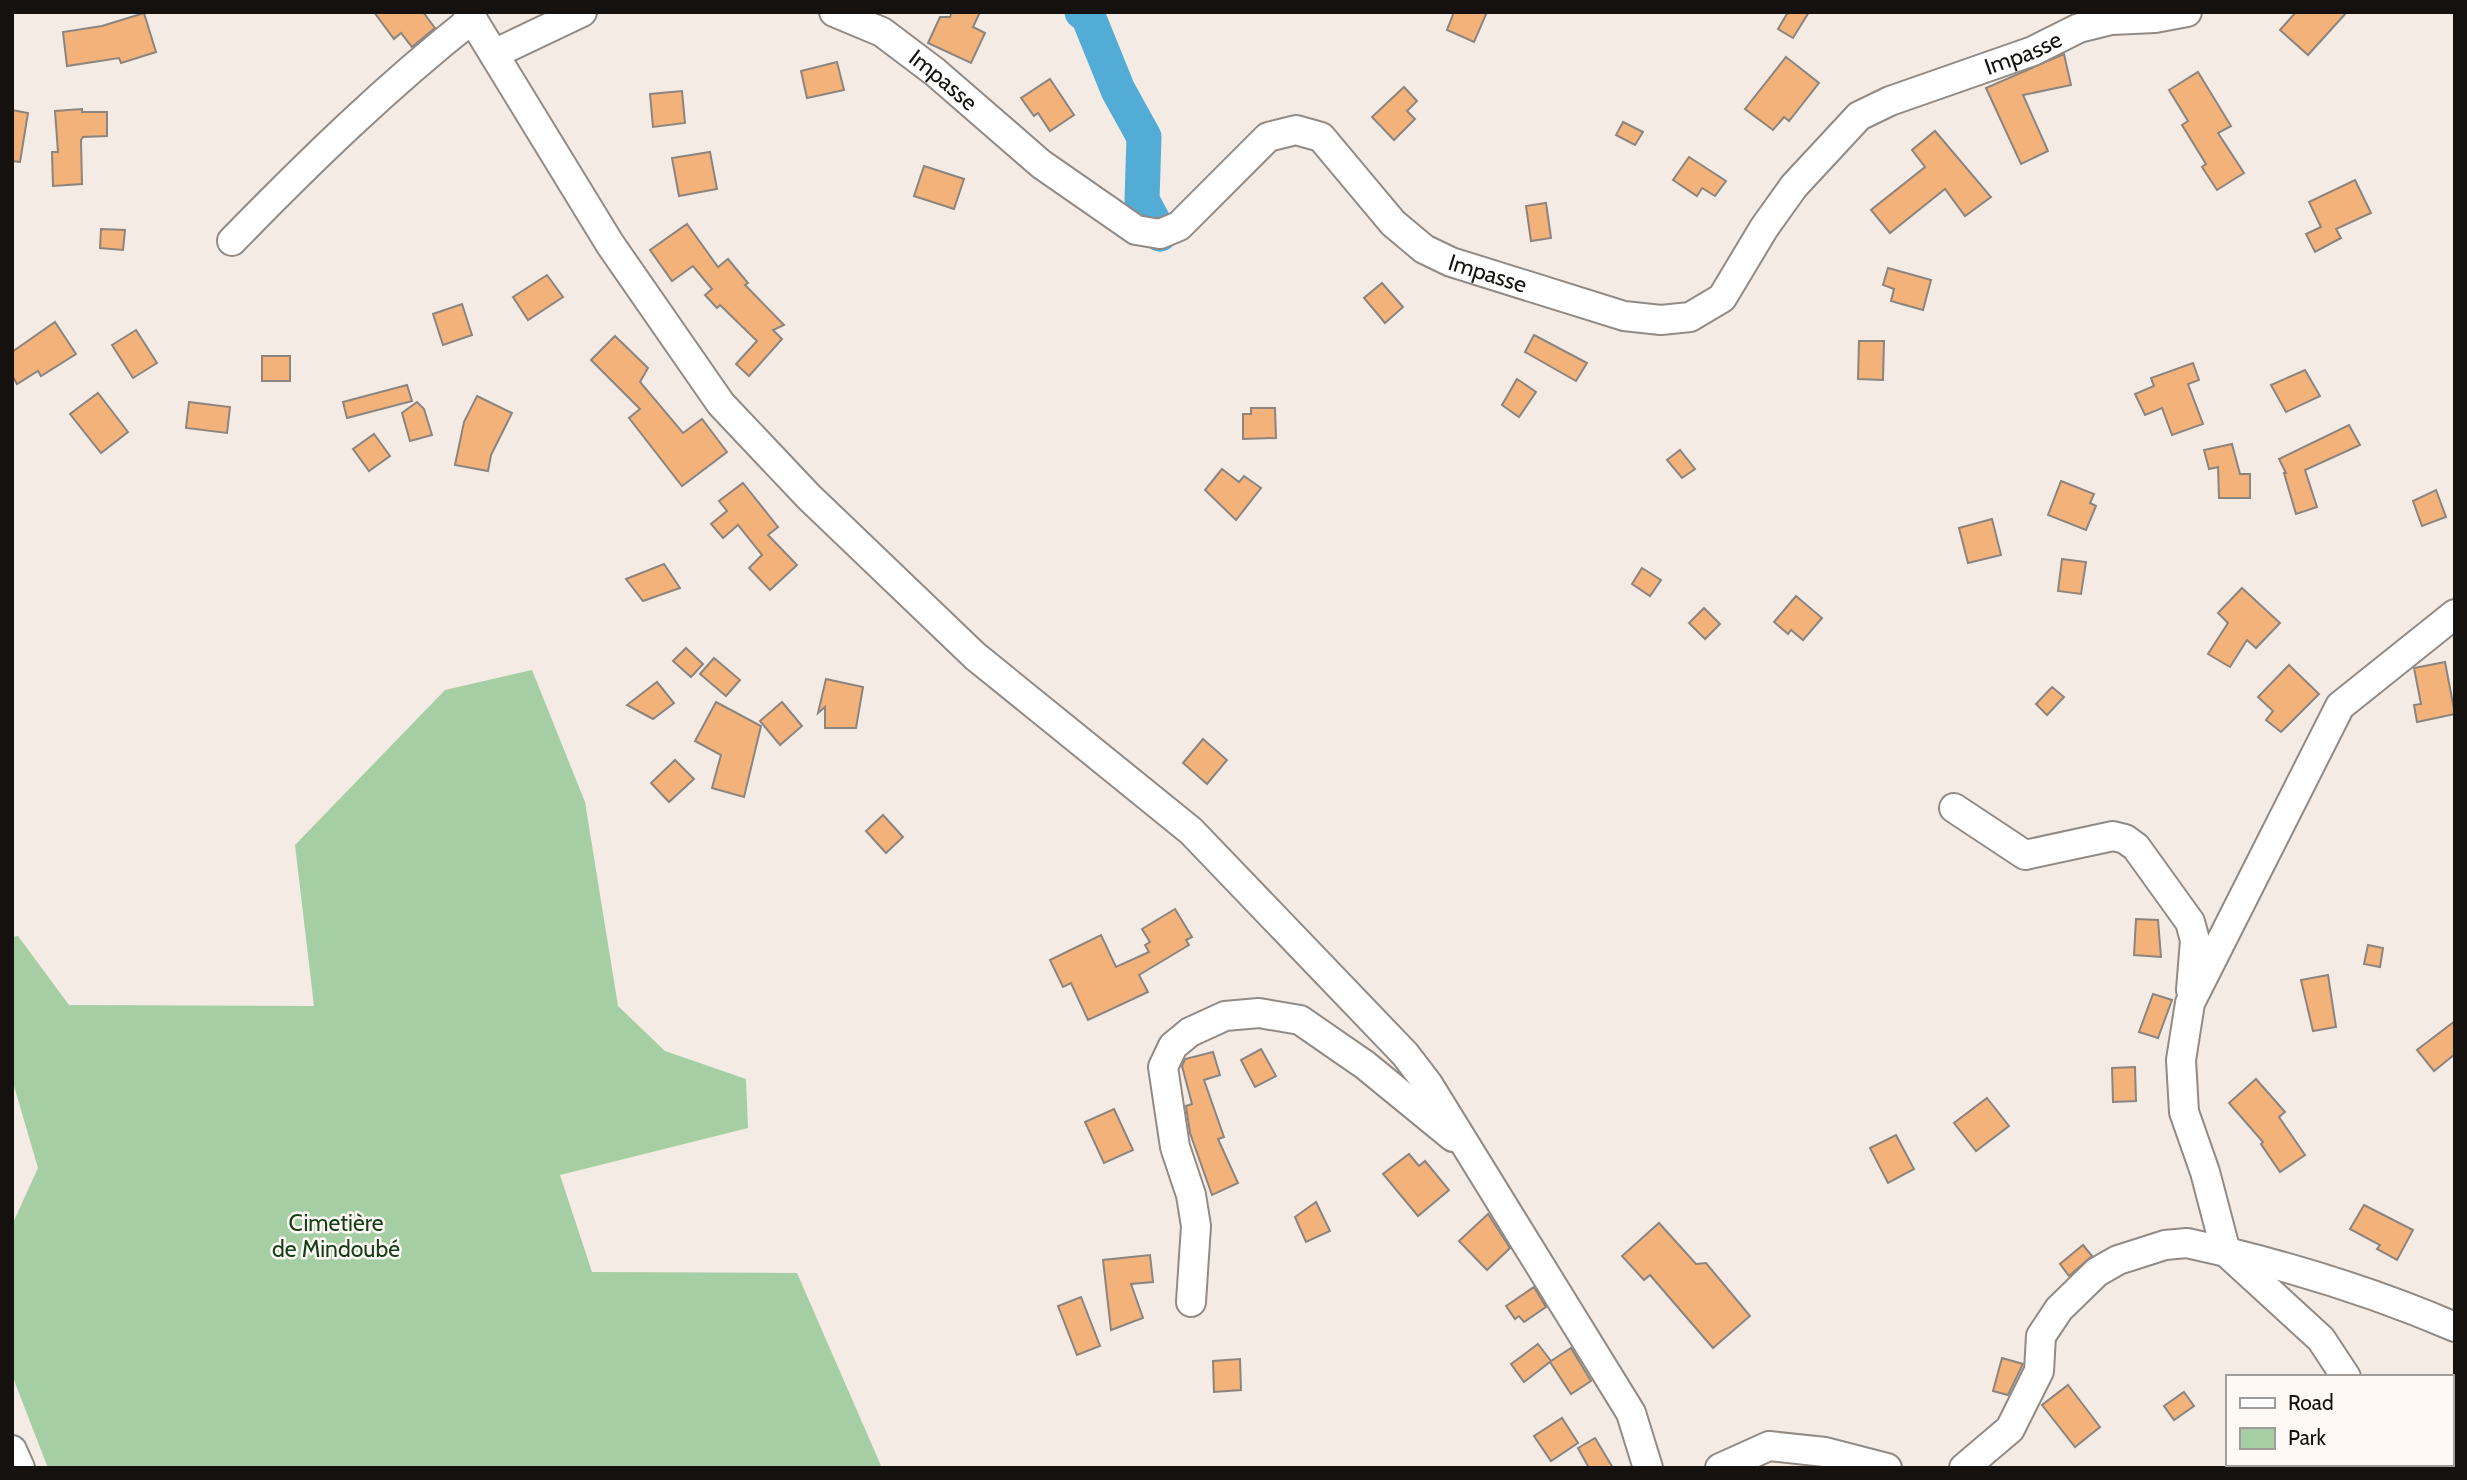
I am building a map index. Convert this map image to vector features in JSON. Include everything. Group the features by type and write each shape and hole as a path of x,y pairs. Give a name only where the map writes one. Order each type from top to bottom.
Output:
{"street":[{"path":"494,54 582,12"},
{"name":"Impasse","path":"834,12 881,32 935,72 1041,164 1136,230 1160,234 1179,226 1268,137 1296,130 1321,137 1369,197 1424,249 1451,262 1550,291 1587,305 1624,316 1661,320 1690,317 1722,298 1763,228 1794,186 1859,116 1890,101 2033,51 2078,28 2111,20 2155,19 2187,12"},
{"path":"232,241 334,136 470,16 610,244 721,404 809,497 975,656 1191,831 1246,892 1405,1054 1428,1084 1631,1413 1648,1468"},
{"path":"2190,1003 2340,706 2455,614"},
{"path":"1954,808 2025,855 2113,836 2125,839 2136,847 2190,922 2195,940 2190,1003 2181,1060 2184,1112 2205,1172 2226,1252 2321,1339 2345,1375"},
{"path":"1191,1302 1196,1226 1191,1195 1175,1147 1163,1067 1173,1045 1190,1032 1225,1016 1259,1013 1300,1020 1365,1065 1469,1150"},
{"path":"1964,1468 2010,1429 2039,1371 2041,1336 2059,1309 2096,1272 2118,1260 2165,1245 2187,1243 2226,1252 2383,1296 2455,1327"},
{"path":"1720,1468 1769,1446 1825,1452 1887,1468"},
{"path":"12,1450 20,1468"}],"green space":[{"name":"Cimetière de Mindoubé","path":"532,670 585,802 618,1006 665,1051 746,1079 748,1128 560,1175 592,1272 797,1273 882,1468 48,1468 12,1375 12,1225 38,1168 12,1079 12,937 18,936 69,1005 314,1006 295,845 445,690"}],"building":[{"path":"374,12 423,12 435,28 412,47 401,33 394,39"},
{"path":"952,12 980,12 973,27 985,33 971,63 928,43 940,17 950,17"},
{"path":"1454,12 1487,12 1474,42 1447,30"},
{"path":"1788,12 1809,12 1793,38 1778,29"},
{"path":"2296,12 2347,12 2308,55 2280,30"},
{"path":"144,13 156,52 121,63 119,58 67,66 63,32 102,26"},
{"path":"2064,54 2071,85 2023,95 2048,151 2021,164 1986,88"},
{"path":"1786,57 1819,83 1789,121 1784,117 1773,130 1745,109"},
{"path":"837,62 844,90 807,98 801,71"},
{"path":"2198,72 2231,126 2218,133 2244,173 2217,190 2202,167 2206,164 2182,125 2188,121 2169,90"},
{"path":"1050,79 1074,115 1050,131 1038,113 1034,116 1021,98"},
{"path":"1404,87 1417,101 1407,111 1415,119 1394,140 1372,117"},
{"path":"682,91 685,123 653,127 650,94"},
{"path":"82,109 82,112 107,112 107,136 83,137 81,140 82,184 53,186 52,152 58,152 55,111"},
{"path":"12,110 28,113 20,162 12,161"},
{"path":"1623,122 1643,132 1635,145 1616,135"},
{"path":"1935,131 1991,197 1965,216 1945,189 1890,233 1871,210 1925,167 1912,150"},
{"path":"710,152 717,189 679,196 672,158"},
{"path":"1689,157 1726,181 1715,196 1702,188 1697,196 1673,180"},
{"path":"924,166 964,179 954,209 914,196"},
{"path":"2355,180 2371,213 2336,229 2341,238 2315,252 2306,234 2321,227 2309,202"},
{"path":"1546,203 1551,238 1531,241 1526,206"},
{"path":"687,224 718,267 728,259 748,283 745,285 784,325 773,330 782,339 749,376 736,364 757,341 720,305 717,308 705,295 712,289 693,266 672,281 650,250"},
{"path":"101,229 125,230 123,250 100,248"},
{"path":"1888,268 1931,280 1923,310 1891,301 1894,289 1883,285"},
{"path":"547,275 563,297 528,320 513,297"},
{"path":"1382,283 1403,307 1385,323 1364,298"},
{"path":"462,304 472,335 443,345 433,314"},
{"path":"55,322 76,354 41,376 38,371 17,384 12,375 12,352"},
{"path":"136,330 157,363 133,378 112,345"},
{"path":"1534,335 1587,363 1576,381 1525,352"},
{"path":"615,336 648,368 640,382 683,433 702,419 727,452 682,486 629,418 640,409 591,360"},
{"path":"1859,341 1884,341 1883,380 1858,379"},
{"path":"262,356 290,356 290,381 262,381"},
{"path":"2193,363 2199,380 2188,384 2203,424 2172,435 2162,408 2145,415 2135,394 2154,386 2151,378"},
{"path":"2305,370 2320,396 2286,412 2271,385"},
{"path":"1517,379 1536,392 1519,417 1502,405"},
{"path":"407,385 412,401 347,418 343,402"},
{"path":"98,393 128,432 101,453 70,414"},
{"path":"477,396 512,413 491,455 488,471 455,465 464,422"},
{"path":"189,402 230,407 227,433 186,428"},
{"path":"417,402 424,409 432,435 410,441 402,413"},
{"path":"1251,408 1275,408 1276,438 1243,439 1243,414 1251,414"},
{"path":"2349,425 2360,445 2305,470 2317,507 2296,514 2286,473 2279,459"},
{"path":"374,434 390,456 369,471 353,449"},
{"path":"2232,444 2240,474 2250,474 2250,498 2219,498 2218,467 2209,469 2204,450"},
{"path":"1680,450 1695,469 1682,478 1667,460"},
{"path":"1222,469 1239,482 1244,476 1261,488 1236,520 1205,490"},
{"path":"2061,481 2094,494 2090,503 2096,506 2086,530 2048,515"},
{"path":"743,483 778,527 768,535 797,565 770,590 749,568 762,555 738,525 723,538 711,524 727,511 719,501"},
{"path":"2436,490 2446,517 2422,526 2413,501"},
{"path":"1992,519 2001,555 1968,563 1959,528"},
{"path":"2062,559 2086,562 2081,594 2058,591"},
{"path":"664,564 680,588 643,601 626,579"},
{"path":"1642,568 1661,580 1650,596 1632,584"},
{"path":"2242,588 2280,623 2256,648 2247,640 2230,667 2208,654 2228,623 2218,613"},
{"path":"1796,596 1822,618 1803,640 1791,630 1788,634 1774,622"},
{"path":"1704,608 1720,624 1705,639 1689,623"},
{"path":"686,648 703,664 691,677 673,661"},
{"path":"714,658 740,680 726,696 700,674"},
{"path":"2445,662 2455,714 2417,722 2414,705 2421,704 2414,668"},
{"path":"2289,665 2319,694 2281,732 2266,720 2273,711 2258,697"},
{"path":"826,679 863,687 856,728 825,728 825,707 818,713"},
{"path":"657,682 674,703 653,719 627,705"},
{"path":"2052,687 2064,697 2047,715 2036,704"},
{"path":"716,702 761,726 744,797 712,788 721,755 695,741"},
{"path":"782,702 802,726 780,745 760,721"},
{"path":"1203,739 1227,760 1207,784 1183,763"},
{"path":"675,760 694,779 669,802 651,783"},
{"path":"883,815 903,837 886,853 866,831"},
{"path":"1175,909 1192,937 1186,940 1189,945 1139,975 1148,992 1088,1020 1071,983 1063,987 1050,960 1101,935 1116,967 1149,952 1145,945 1150,942 1142,929"},
{"path":"2136,919 2158,920 2161,957 2134,955"},
{"path":"2368,945 2383,948 2380,967 2364,964"},
{"path":"2328,975 2336,1027 2313,1031 2301,980"},
{"path":"2153,994 2172,1000 2158,1038 2139,1032"},
{"path":"2455,1021 2455,1054 2434,1071 2417,1050"},
{"path":"1261,1049 1276,1076 1255,1087 1241,1060"},
{"path":"1213,1052 1220,1075 1204,1080 1224,1137 1218,1139 1238,1183 1212,1195 1190,1133 1186,1106 1192,1104 1182,1066 1185,1059"},
{"path":"2135,1067 2136,1101 2113,1102 2112,1068"},
{"path":"2256,1079 2285,1112 2279,1117 2305,1155 2280,1172 2261,1144 2263,1142 2229,1103"},
{"path":"1987,1098 2009,1126 1976,1151 1954,1123"},
{"path":"1114,1109 1133,1150 1104,1163 1085,1122"},
{"path":"1896,1135 1914,1169 1888,1183 1870,1148"},
{"path":"1409,1154 1419,1166 1425,1161 1449,1190 1418,1216 1383,1174"},
{"path":"1316,1202 1330,1231 1306,1242 1295,1217"},
{"path":"2364,1205 2413,1230 2397,1260 2377,1249 2380,1245 2350,1229"},
{"path":"1488,1214 1510,1248 1487,1270 1459,1241"},
{"path":"1659,1223 1696,1264 1706,1263 1750,1316 1713,1348 1650,1275 1644,1280 1622,1256"},
{"path":"2083,1245 2092,1256 2069,1276 2060,1264"},
{"path":"1150,1255 1153,1282 1131,1284 1143,1318 1111,1330 1103,1260"},
{"path":"1534,1287 1546,1307 1524,1322 1519,1316 1515,1319 1506,1306"},
{"path":"1081,1297 1100,1346 1077,1355 1058,1306"},
{"path":"1538,1344 1551,1361 1571,1348 1591,1381 1571,1394 1550,1362 1524,1382 1511,1364"},
{"path":"2002,1358 2023,1364 2008,1395 1993,1391"},
{"path":"1240,1359 1241,1390 1214,1392 1213,1361"},
{"path":"2068,1385 2100,1427 2075,1447 2042,1405"},
{"path":"2184,1392 2194,1406 2174,1420 2164,1406"},
{"path":"1562,1418 1578,1443 1551,1461 1534,1436"},
{"path":"1595,1438 1613,1468 1589,1468 1578,1448"}],"waterway":[{"path":"1082,12 1088,16 1118,90 1144,137 1142,200 1160,234"}]}
